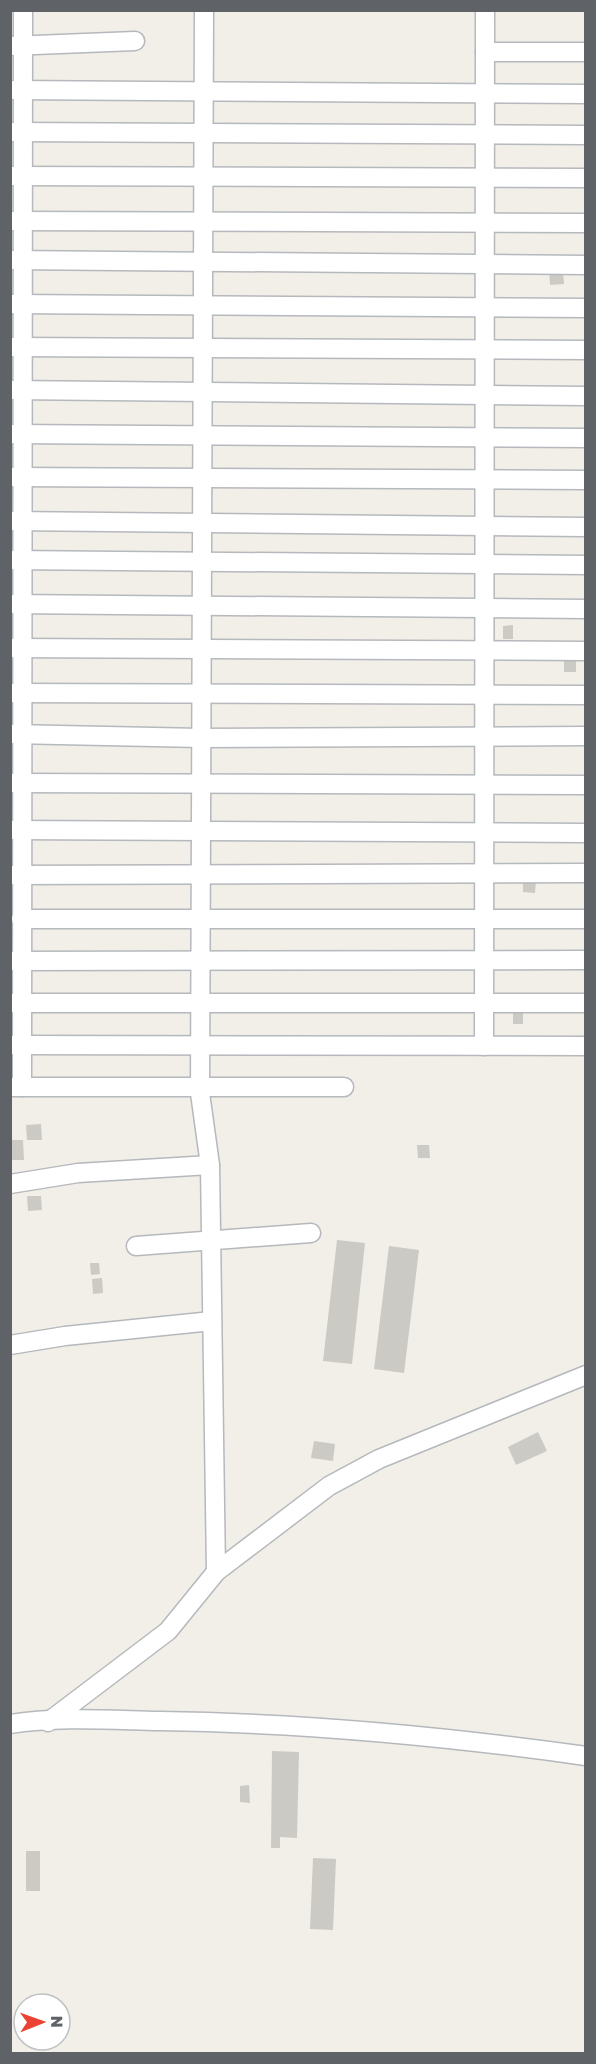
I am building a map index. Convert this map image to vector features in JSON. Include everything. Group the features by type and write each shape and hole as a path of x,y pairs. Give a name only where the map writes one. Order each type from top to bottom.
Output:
{"street":[{"path":"23,10 16,46 16,875 21,919 16,961 16,1087 344,1087"},
{"path":"204,10 200,1087 210,1165 216,1572"},
{"path":"484,1046 485,10"},
{"path":"16,46 135,41"},
{"path":"485,52 585,52"},
{"path":"16,90 585,94"},
{"path":"16,132 585,135"},
{"path":"16,176 585,178"},
{"path":"16,221 585,223"},
{"path":"16,260 585,265"},
{"path":"16,304 203,308 585,308"},
{"path":"16,347 585,350"},
{"path":"16,390 585,396"},
{"path":"16,434 585,438"},
{"path":"16,477 585,480"},
{"path":"16,521 585,527"},
{"path":"16,560 585,565"},
{"path":"16,604 585,609"},
{"path":"16,648 585,651"},
{"path":"16,693 201,692 585,696"},
{"path":"16,734 201,738 585,736"},
{"path":"16,783 201,786 585,785"},
{"path":"16,830 585,833"},
{"path":"16,875 585,873"},
{"path":"21,919 585,919"},
{"path":"16,961 585,960"},
{"path":"16,1003 585,1003"},
{"path":"16,1045 585,1046"},
{"path":"10,1184 78,1173 210,1165"},
{"path":"136,1246 311,1233"},
{"path":"10,1345 65,1336 212,1321"},
{"path":"48,1722 168,1631 216,1572 268,1530 329,1486 474,1418 585,1375"},
{"path":"10,1724 244,1722 380,1732 585,1756"}],"building":[{"path":"549,270 563,270 564,284 550,285"},
{"path":"513,625 513,639 503,639 503,626"},
{"path":"564,655 576,656 576,672 564,672"},
{"path":"523,879 536,880 535,893 523,892"},
{"path":"513,1010 523,1010 523,1024 513,1024"},
{"path":"41,1124 42,1140 27,1140 26,1125"},
{"path":"10,1140 23,1140 24,1160 10,1160"},
{"path":"417,1145 429,1145 430,1158 418,1158"},
{"path":"27,1196 41,1196 42,1210 28,1211"},
{"path":"337,1240 365,1243 352,1364 323,1361"},
{"path":"389,1246 419,1250 404,1373 374,1369"},
{"path":"90,1263 99,1263 100,1274 91,1275"},
{"path":"102,1278 103,1293 93,1294 92,1279"},
{"path":"538,1432 547,1451 516,1465 508,1447"},
{"path":"314,1441 335,1444 333,1461 311,1458"},
{"path":"272,1751 299,1752 297,1838 280,1837 280,1848 271,1848"},
{"path":"249,1785 250,1803 240,1802 240,1786"},
{"path":"26,1851 40,1851 40,1891 26,1891"},
{"path":"313,1858 336,1859 333,1930 310,1929"}]}
